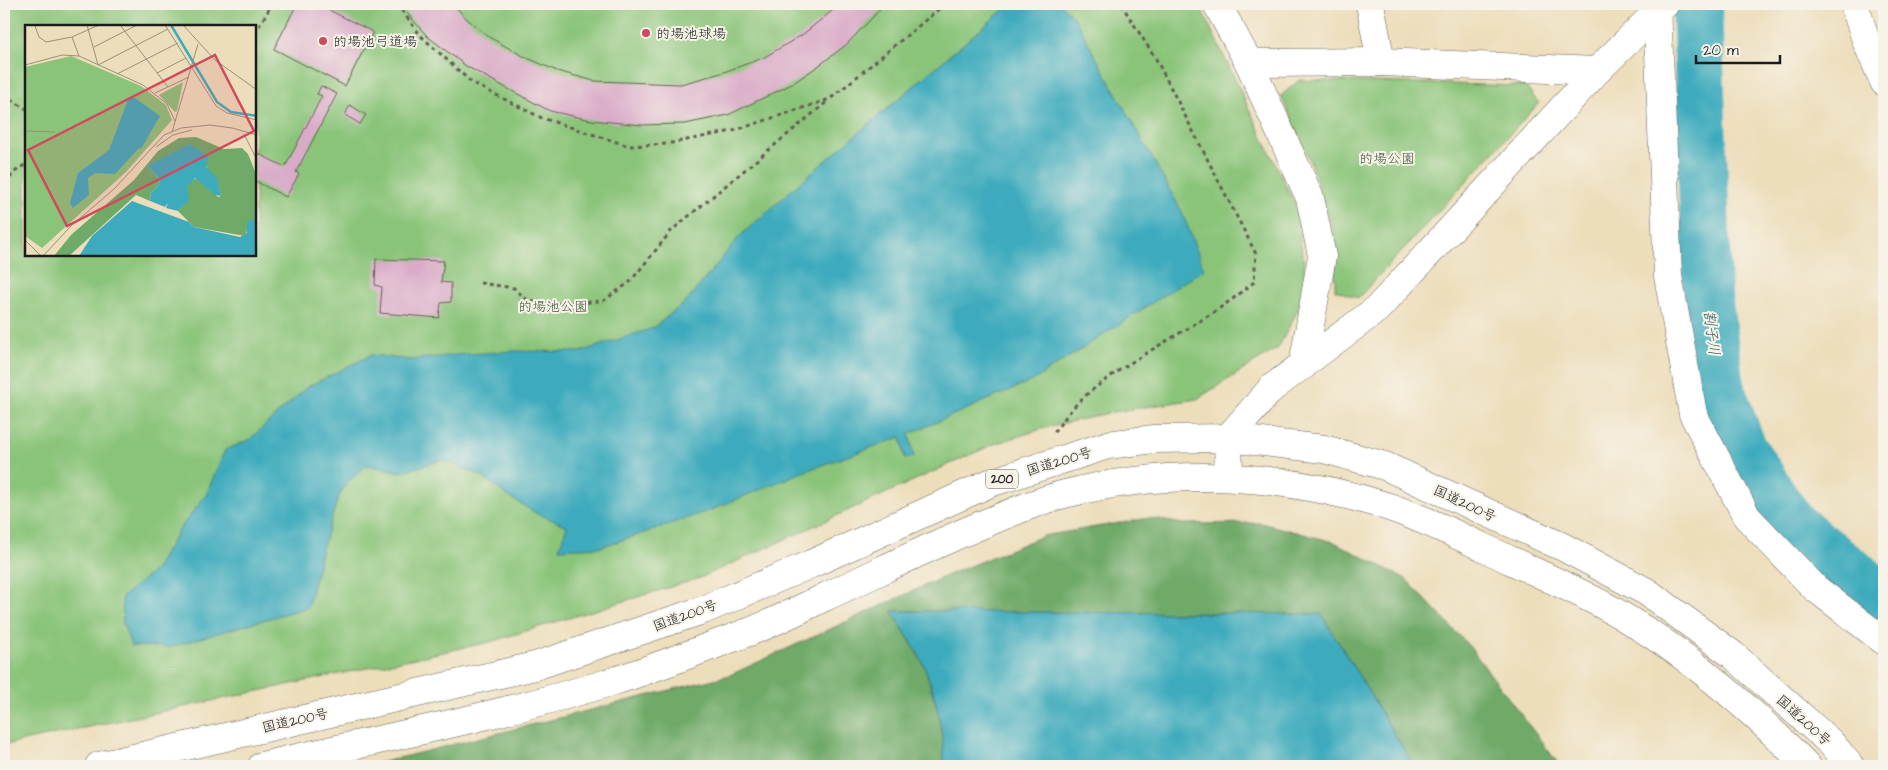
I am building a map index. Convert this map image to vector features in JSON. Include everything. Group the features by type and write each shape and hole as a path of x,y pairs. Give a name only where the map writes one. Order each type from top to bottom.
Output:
{"main road":[{"path":"1217,4 1249,64 1310,198 1322,256 1303,366"},
{"path":"1370,4 1382,62"},
{"path":"1854,4 1867,43 1884,82"},
{"path":"1229,476 1228,438 1272,388 1377,309 1597,71 1660,6"},
{"path":"1660,6 1668,276 1693,414 1746,517 1815,588 1884,641"},
{"path":"1249,64 1382,62 1597,71"},
{"name":"国道200号","path":"99,766 535,666 703,610 811,564 990,483 1108,445 1154,439 1228,438 1324,449 1385,466 1563,547 1647,592 1733,655 1831,743 1850,766"},
{"name":"国道200号","path":"262,766 537,702 617,680 761,627 958,534 1063,494 1115,484 1190,476 1229,476 1299,484 1390,508 1436,526 1587,596 1678,652 1716,681 1760,718 1799,762"}],"path":[{"path":"256,31 272,4"},
{"path":"397,4 420,35 472,84 542,118 629,146 666,144 732,130 830,99"},
{"path":"480,283 514,288 527,300 562,304 603,301 630,282 672,230 944,4"},
{"path":"1052,434 1082,398 1124,367 1232,301 1254,282 1256,254 1156,59 1120,4"},
{"path":"4,95 25,108"},
{"path":"4,184 25,165"}],"green space":[{"name":"的場池公園","path":"4,4 1199,4 1295,205 1305,272 1298,310 1278,348 1197,399 1113,412 1048,427 994,444 700,578 490,642 4,745"},
{"name":"的場公園","path":"1299,80 1525,86 1539,103 1358,298 1335,290 1335,237 1310,161 1281,96"},
{"path":"1149,518 1184,524 1261,523 1334,542 1406,579 1469,646 1560,766 1414,766 1321,614 893,611 925,667 939,715 944,747 944,766 367,766 730,675 950,574 1043,536"}],"water":[{"path":"1010,4 1061,4 1075,19 1182,212 1204,269 1034,380 909,434 914,457 905,459 901,437 805,471 711,510 600,547 559,549 567,526 536,513 509,497 480,475 442,460 401,472 367,465 346,483 337,501 322,549 308,607 170,647 131,646 123,623 122,597 156,569 178,531 206,495 225,450 249,440 307,387 371,355 411,360 513,351 580,352 653,328 687,301 739,237 796,186"},
{"path":"892,611 1321,614 1414,766 944,766 941,729 936,704 925,668"}],"building":[{"name":"的場池弓道場","path":"297,4 317,4 373,32 345,86 274,49"},
{"path":"399,4 453,4 466,18 489,37 523,56 557,71 594,81 681,84 721,73 763,58 802,35 839,4 884,4 846,45 792,84 728,115 685,124 641,125 591,120 550,111 466,66 427,36"},
{"path":"321,86 337,94 296,172 299,174 286,197 256,182 256,152 285,167 322,96 317,94"},
{"path":"350,105 366,115 360,124 345,115"},
{"path":"376,259 444,261 441,282 451,283 451,302 441,303 439,318 380,313 382,287 375,285"}],"waterway":[{"name":"割子川","path":"1697,4 1707,296 1719,387 1742,449 1790,523 1884,598"}],"place":[{"name":"的場池球場","path":"646,33"},
{"name":"的場池弓道場","path":"323,41"}]}
